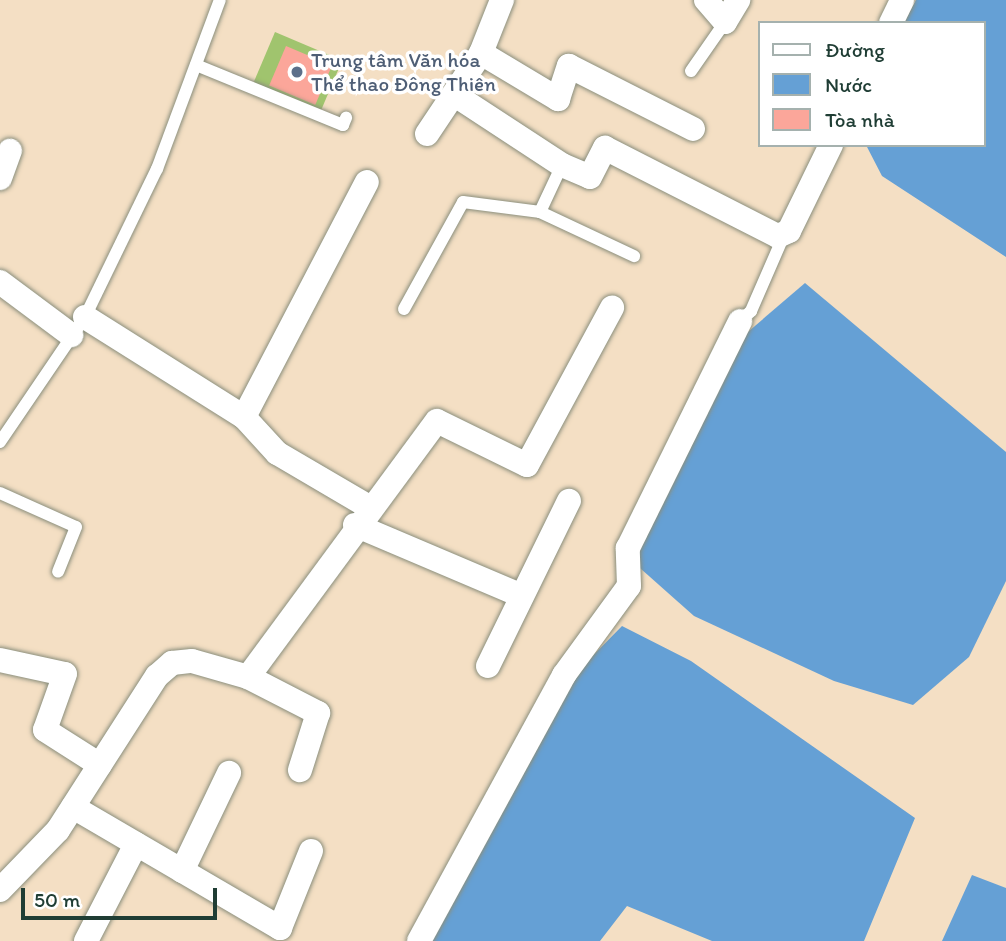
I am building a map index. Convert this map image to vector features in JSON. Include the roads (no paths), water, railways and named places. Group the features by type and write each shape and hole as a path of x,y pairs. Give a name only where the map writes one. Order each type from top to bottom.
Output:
{"street":[{"path":"427,134 481,53 502,0"},
{"path":"706,0 725,22 738,0"},
{"path":"892,21 902,0"},
{"path":"481,53 558,99 569,66 693,129"},
{"path":"455,95 562,165 590,177 605,148 784,235 830,147"},
{"path":"0,178 10,152"},
{"path":"244,417 367,182"},
{"path":"0,282 244,417 277,453 362,516 522,596"},
{"path":"248,677 362,516 437,421 527,465 612,308"},
{"path":"419,941 564,675 629,586 628,548 740,321"},
{"path":"488,666 569,501"},
{"path":"0,660 65,674 45,730 100,765"},
{"path":"0,890 73,807 157,676 172,663 192,661 248,677 318,713 300,770"},
{"path":"182,871 229,773"},
{"path":"73,807 280,928 311,851"},
{"path":"86,941 136,844"}],"lane":[{"path":"0,442 78,326 157,169 220,0"},
{"path":"691,71 725,22"},
{"path":"196,65 343,125 346,118"},
{"path":"540,212 562,165"},
{"path":"404,309 463,202 540,212 634,256"},
{"path":"740,321 751,311 784,235"},
{"path":"0,493 75,527 58,572"}],"water":[{"path":"916,0 1006,0 1006,257 882,176 867,147 985,147 985,21 905,21"},
{"path":"805,283 1006,452 1006,581 969,657 913,705 834,681 694,616 632,561 742,337"},
{"path":"622,626 691,661 915,818 864,941 712,941 627,906 600,941 431,941 564,685"},
{"path":"972,875 1006,888 1006,941 942,941"}],"place":[{"name":"Trung tâm Văn hóa Thể thao Đông Thiên","path":"297,72"}]}
